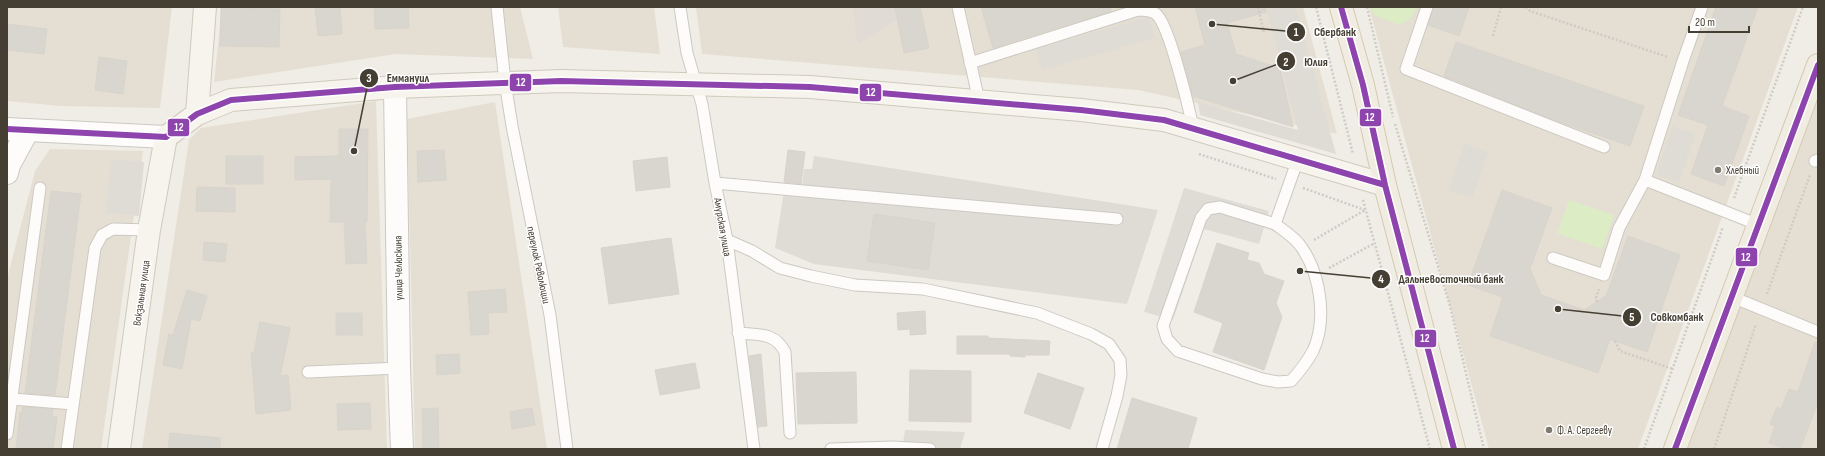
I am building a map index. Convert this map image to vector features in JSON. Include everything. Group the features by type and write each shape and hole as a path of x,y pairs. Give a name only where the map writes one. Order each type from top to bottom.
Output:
{"main road":[{"path":"197,114 205,7"},
{"path":"1341,7 1363,85 1385,185 1454,449"},
{"path":"1675,449 1818,65"},
{"path":"166,137 197,114 231,100 395,87 561,81 810,87 1104,112 1164,120 1385,185"},
{"name":"Вокзальная улица","path":"119,449 150,230 166,137"}],"street":[{"name":"улица Челюскина","path":"395,87 399,368 402,449"},
{"path":"7,129 166,137"},
{"path":"7,173 28,130"}],"lane":[{"name":"переулок Революции","path":"497,7 505,82 512,126 550,315 567,449"},
{"name":"Амурская улица","path":"680,7 687,53 702,104 715,183 727,240 754,449"},
{"path":"958,7 979,101"},
{"path":"1428,7 1406,69 1604,147"},
{"path":"1553,258 1604,275 1619,228 1645,180 1682,61 1702,7"},
{"path":"970,63 1138,10 1149,10 1157,14 1170,41 1194,128"},
{"path":"1275,224 1298,159"},
{"path":"1645,180 1759,225"},
{"path":"715,183 1117,219"},
{"path":"7,434 13,399 40,188"},
{"path":"1220,207 1275,224 1302,247 1314,276 1321,318 1313,350 1304,366 1291,381 1278,382 1267,380 1216,364 1178,351 1167,339 1163,326 1202,218 1208,209 1220,207"},
{"path":"67,449 95,248 102,234 113,229 150,230"},
{"path":"727,240 752,251 780,268 855,285 931,291 1037,313 1091,334 1109,344 1120,360 1121,375 1117,396 1102,449"},
{"path":"1732,297 1818,332"},
{"path":"738,333 773,337 781,343 786,352 790,433"},
{"path":"308,372 399,368"},
{"path":"13,399 73,404"},
{"path":"831,449 892,446 930,449"}],"path":[{"path":"1258,7 1264,33"},
{"path":"1316,7 1359,178"},
{"path":"1367,7 1395,123 1450,306 1484,449"},
{"path":"1492,36 1501,7"},
{"path":"1526,7 1530,11 1682,61"},
{"path":"1194,152 1365,210"},
{"path":"1365,210 1430,449"},
{"path":"1302,247 1365,210"},
{"path":"1314,276 1375,243"},
{"path":"1616,340 1620,350 1673,369"}],"shaded area":[{"path":"7,7 172,7 160,108 60,106 7,101"},
{"path":"222,7 520,7 533,59 396,54 214,82"},
{"path":"558,7 654,7 660,54 563,47"},
{"path":"696,7 852,7 857,45 918,7 1303,7 1337,134 1138,90 702,54"},
{"path":"852,7 918,7 857,45"},
{"path":"1266,7 1296,7 1336,154 1200,115 1198,102 1298,130"},
{"path":"1369,7 1798,7 1638,449 1489,449"},
{"path":"1149,17 1155,38 1042,70 1036,48"},
{"path":"1818,90 1818,449 1688,449"},
{"path":"376,101 387,449 142,449 189,140 201,128"},
{"path":"495,102 547,449 415,449 407,119"},
{"path":"1672,126 1695,134 1679,182 1656,175"},
{"path":"1464,143 1489,152 1472,198 1448,190"},
{"path":"50,149 143,151 101,449 7,449 7,279 35,171"},
{"path":"814,156 1158,210 1127,304 814,264 775,248 785,185 802,187 804,169 812,169"},
{"path":"111,159 144,162 139,216 106,213"},
{"path":"1184,188 1269,211 1259,244 1204,229 1173,320 1144,312"},
{"path":"905,430 965,432 960,449 902,449"}],"green space":[{"path":"1368,7 1416,7 1410,18 1399,25 1375,15"},
{"path":"1569,200 1614,215 1602,249 1557,233"}],"building":[{"path":"340,7 342,34 318,36 315,8"},
{"path":"374,7 408,7 409,28 375,29"},
{"path":"895,7 920,7 929,48 904,53"},
{"path":"981,7 1110,7 1111,11 993,48"},
{"path":"1195,7 1266,7 1266,12 1227,23 1236,54 1280,68 1293,127 1193,96 1181,52 1205,45"},
{"path":"1434,7 1469,7 1459,36 1428,25"},
{"path":"1716,7 1758,7 1722,106 1749,116 1724,186 1691,174 1708,125 1678,115"},
{"path":"221,8 280,9 279,47 220,46"},
{"path":"7,24 47,29 44,54 7,50"},
{"path":"1456,42 1644,106 1630,146 1551,119 1444,76"},
{"path":"99,57 127,61 123,94 95,90"},
{"path":"339,129 368,129 367,222 365,222 367,263 346,264 344,222 330,222 331,179 295,180 295,157 339,156"},
{"path":"444,150 446,180 418,182 417,151"},
{"path":"788,150 805,152 801,184 784,182"},
{"path":"226,156 263,156 263,184 226,184"},
{"path":"667,157 670,187 636,191 633,161"},
{"path":"197,187 235,188 235,212 196,211"},
{"path":"1502,190 1552,208 1530,269 1541,295 1584,310 1606,296 1628,236 1680,255 1647,352 1610,339 1598,373 1490,336 1503,297 1468,285"},
{"path":"51,191 81,194 55,395 25,393"},
{"path":"874,214 935,223 928,270 867,261"},
{"path":"671,238 679,294 609,304 601,248"},
{"path":"204,242 227,244 225,262 203,260"},
{"path":"1217,243 1249,253 1247,260 1259,263 1264,274 1284,281 1276,303 1282,317 1264,370 1213,352 1223,323 1194,312"},
{"path":"505,289 507,312 488,313 489,334 471,335 468,292"},
{"path":"187,290 207,296 200,321 191,319 182,369 163,365 169,334 173,335"},
{"path":"925,311 926,334 910,335 910,329 898,330 897,313"},
{"path":"336,313 362,313 362,335 336,335"},
{"path":"260,322 290,328 280,376 288,375 291,410 256,414 251,352 254,352"},
{"path":"957,336 988,336 988,338 1050,341 1049,355 1025,355 1025,357 1010,356 1010,354 957,354"},
{"path":"1815,342 1818,343 1818,402 1800,449 1786,449 1769,443 1775,426 1770,424 1777,407 1781,409 1789,389 1798,392"},
{"path":"459,354 460,373 437,375 436,355"},
{"path":"761,354 767,426 758,427 749,356"},
{"path":"695,363 700,388 660,395 655,370"},
{"path":"910,370 971,371 971,422 909,421"},
{"path":"856,372 857,423 798,424 796,373"},
{"path":"1038,373 1084,388 1070,429 1024,413"},
{"path":"1132,398 1197,418 1188,449 1117,449"},
{"path":"370,403 371,429 338,430 337,404"},
{"path":"23,407 53,409 52,416 57,417 53,449 16,449 20,412 22,412"},
{"path":"438,408 439,449 423,449 422,409"},
{"path":"532,408 535,425 512,429 510,412"},
{"path":"170,433 220,438 220,449 168,449"}],"transit line":[{"name":"12","path":"1341,7 1363,85 1385,185 1454,449"},
{"name":"12","path":"1675,449 1818,65"},
{"name":"12","path":"7,129 166,137 197,114 231,100 395,87 561,81 810,87 1081,110 1164,120 1385,185"}],"place":[{"name":"Сбербанк","path":"1212,24"},
{"name":"Юлия","path":"1233,81"},
{"name":"Еммануил","path":"354,151"},
{"name":"Хлебный","path":"1718,170"},
{"name":"Дальневосточный банк","path":"1300,271"},
{"name":"Совкомбанк","path":"1558,309"},
{"name":"Ф. А. Сергееву","path":"1549,430"}]}
